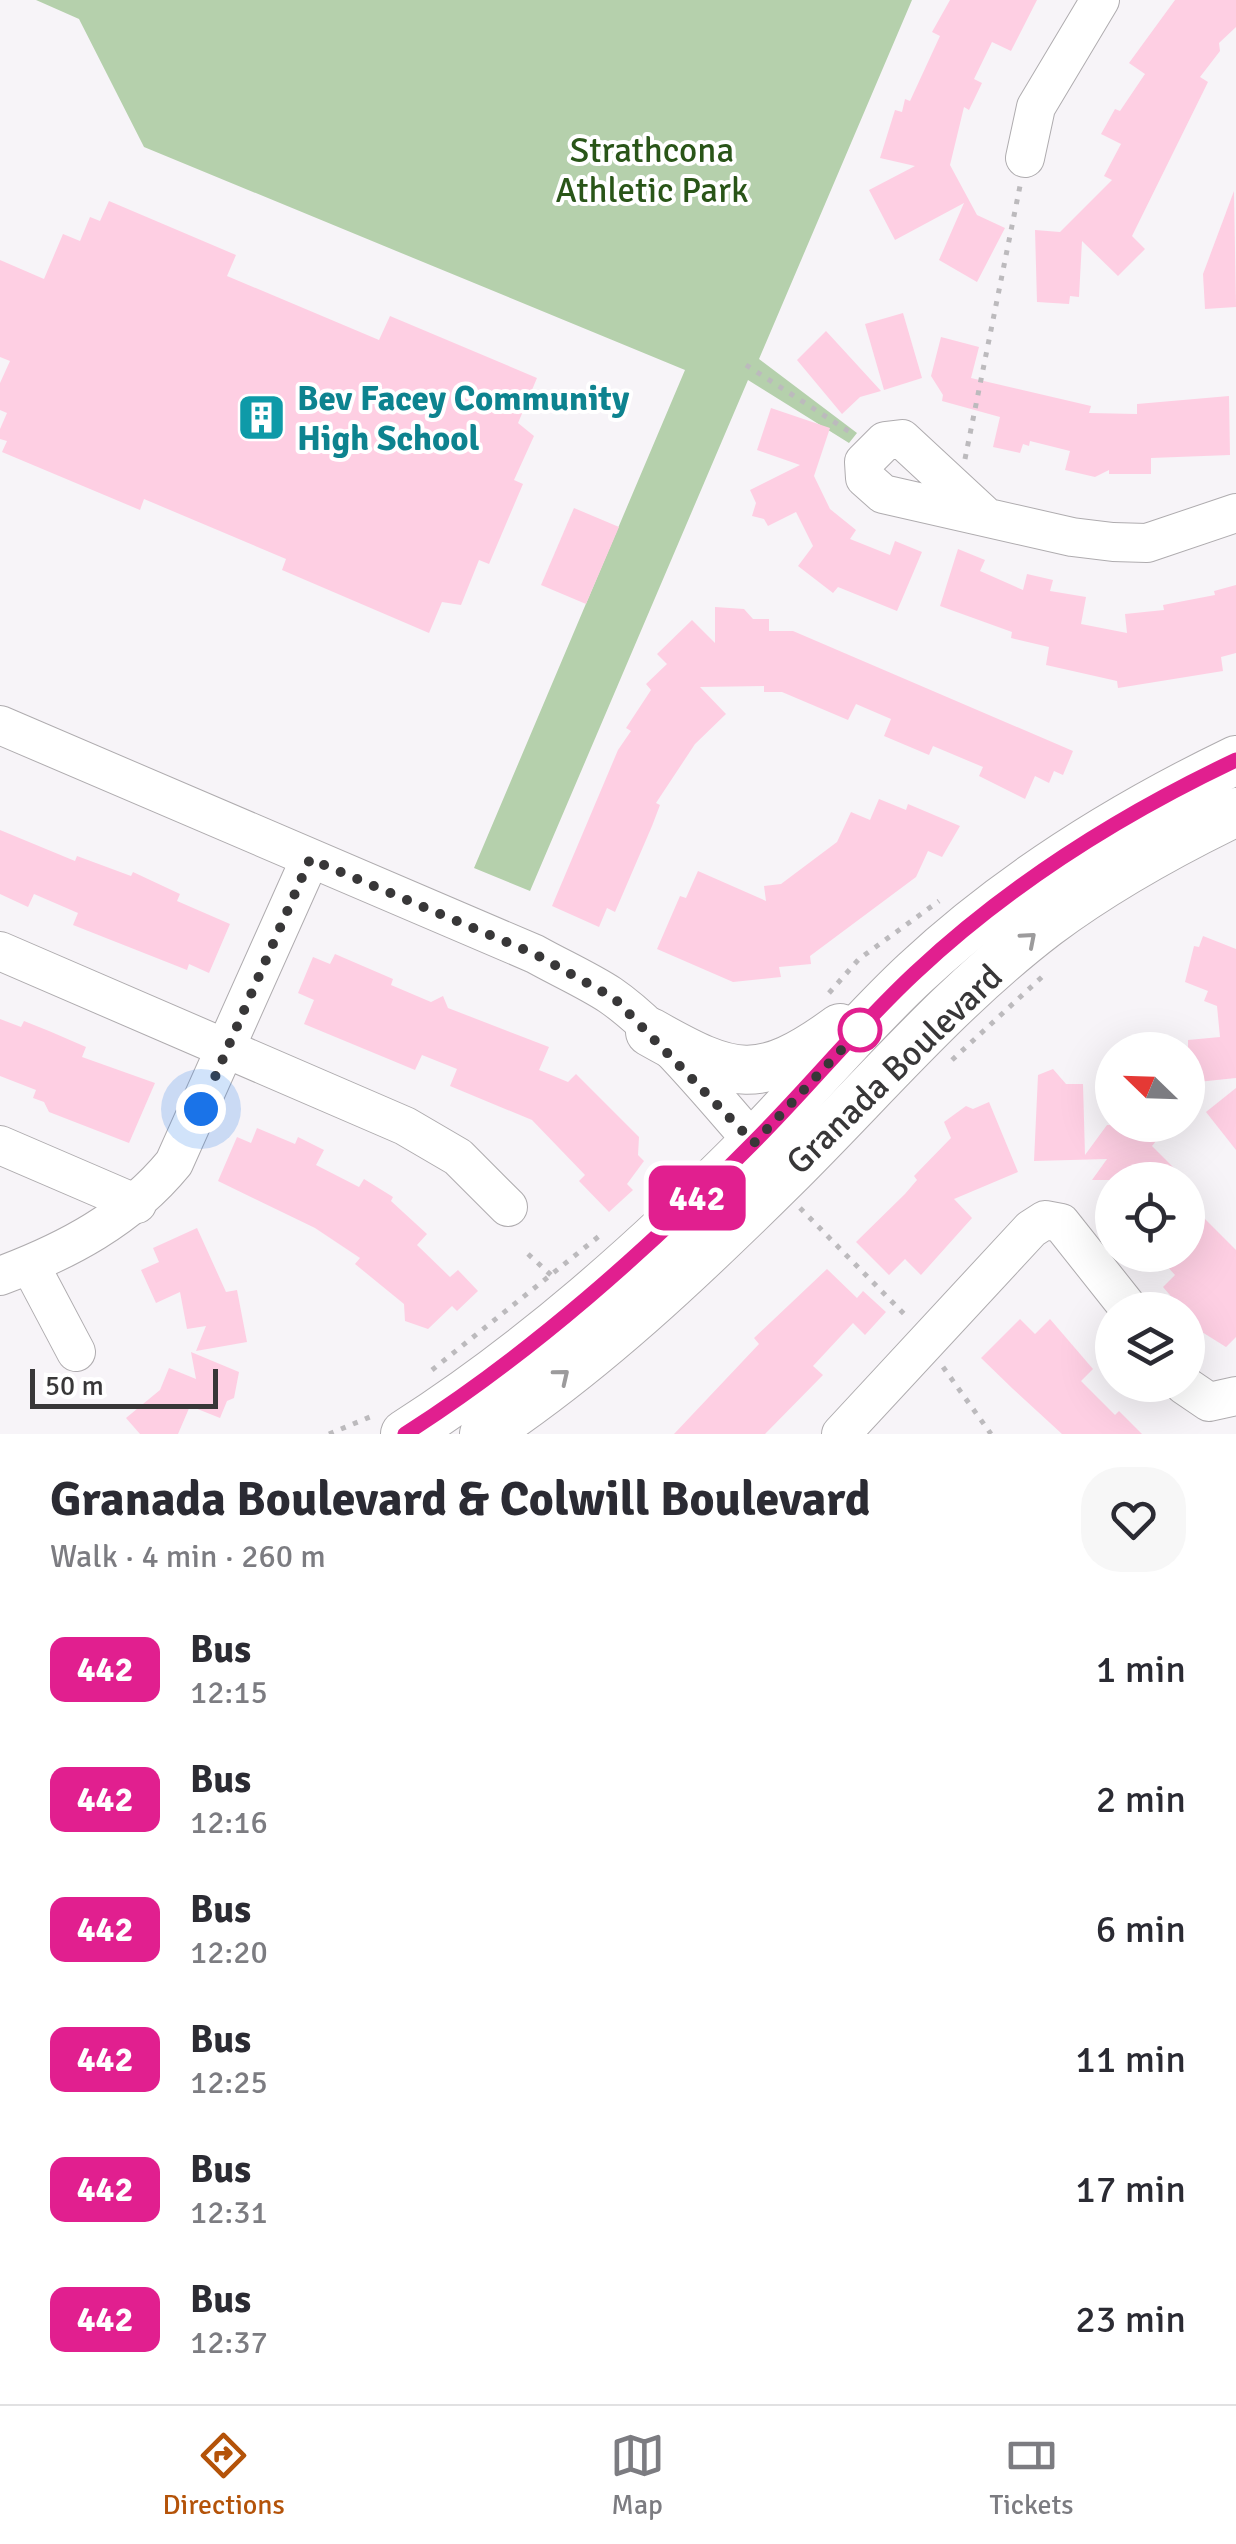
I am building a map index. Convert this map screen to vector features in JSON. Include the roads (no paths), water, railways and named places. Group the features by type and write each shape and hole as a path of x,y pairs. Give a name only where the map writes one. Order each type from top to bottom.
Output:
{"main road":[{"name":"Granada Boulevard","path":"394,1423 526,1348 654,1239 777,1174 916,972 1013,892 1091,836 1236,760"},
{"name":"Granada Boulevard","path":"484,1434 606,1340 959,1000 1046,924 1178,840 1236,812"},
{"path":"650,1032 707,1065 752,1071 800,1058 916,972"}],"street":[{"path":"1026,158 1036,107 1100,0"},
{"path":"873,448 864,462 865,478 883,494 972,502 1072,537 1148,543 1236,514"},
{"path":"0,725 535,954 614,998 650,1032 777,1174"},
{"path":"76,1352 15,1270 76,1243 137,1204 187,1142 310,859"},
{"path":"0,952 404,1126 458,1157 508,1207"},
{"path":"0,1145 137,1204"},
{"path":"841,1434 1032,1228 1045,1220 1061,1223 1116,1292"},
{"path":"1205,1399 1209,1402 1236,1396"}],"place":[{"name":"Bev Facey Community High School","path":"262,418"}],"park label":[{"name":"Strathcona Athletic Park","path":"652,170"}]}
